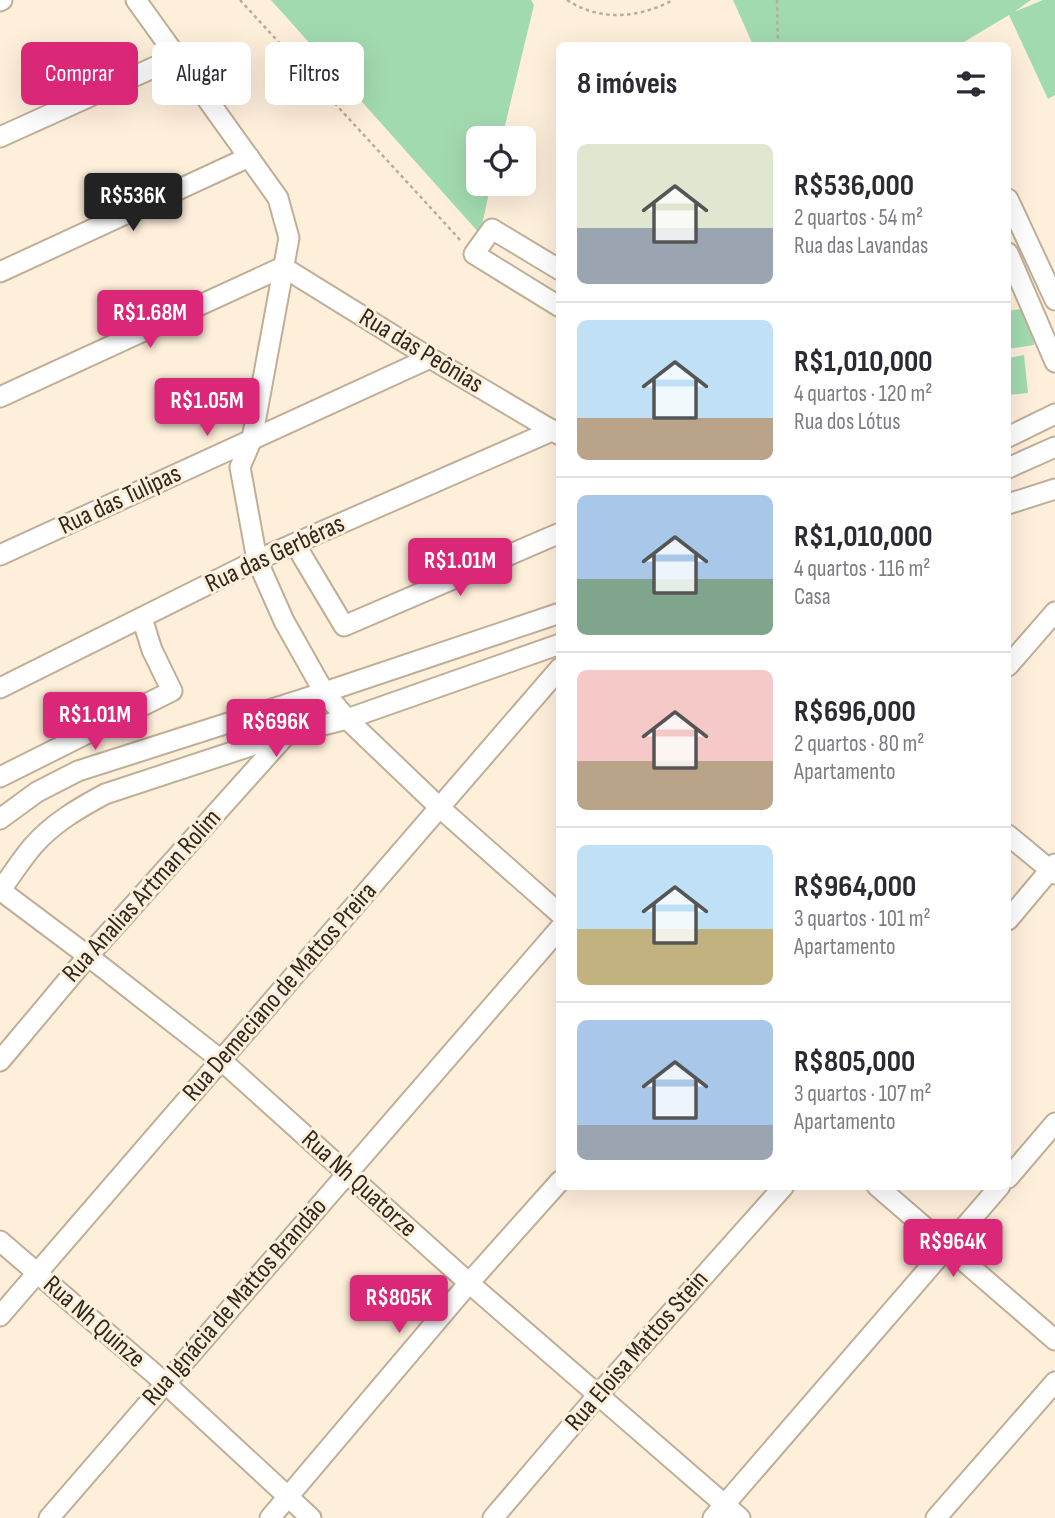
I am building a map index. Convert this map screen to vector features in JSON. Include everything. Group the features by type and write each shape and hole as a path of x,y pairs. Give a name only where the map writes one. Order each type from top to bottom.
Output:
{"street":[{"path":"136,0 166,42"},
{"path":"0,137 152,68"},
{"path":"212,105 278,198 289,238 252,439 240,467 254,562 322,693 439,807 556,910"},
{"path":"0,272 249,157"},
{"path":"1011,205 1055,300"},
{"path":"556,268 492,229 474,254 556,305"},
{"path":"1011,260 1055,362"},
{"path":"0,397 283,267"},
{"name":"Rua das Peônias","path":"283,267 430,358 556,431"},
{"name":"Rua das Tulipas","path":"0,555 430,358"},
{"path":"1011,436 1055,414"},
{"name":"Rua das Gerbéras","path":"0,688 254,562 556,432"},
{"path":"1011,467 1055,447"},
{"path":"1011,503 1055,489"},
{"path":"295,544 344,626 556,535"},
{"path":"1011,663 1055,612"},
{"path":"0,819 37,792 78,771 556,614"},
{"path":"0,777 172,691 152,650 142,618"},
{"path":"0,890 34,845 57,824 105,794 287,734 347,719 556,645"},
{"name":"Rua Demeciano de Mattos Preira","path":"0,1317 556,672"},
{"name":"Rua Analias Artman Rolim","path":"0,1061 88,956 287,734"},
{"path":"1011,837 1053,869 1011,917"},
{"name":"Rua Nh Quatorze","path":"0,890 221,1060 597,1396 719,1511 740,1518"},
{"name":"Rua Ignácia de Mattos Brandão","path":"49,1518 556,933"},
{"path":"1011,1174 1055,1123"},
{"path":"271,1518 469,1283 556,1185"},
{"name":"Rua Eloisa Mattos Stein","path":"493,1518 779,1190"},
{"path":"882,1190 1055,1340"},
{"path":"719,1511 997,1190"},
{"name":"Rua Nh Quinze","path":"0,1241 165,1383 311,1518"},
{"path":"936,1518 1055,1382"}],"path":[{"path":"240,0 474,254"},
{"path":"568,0 590,12 608,15 633,15 650,11 673,0"},
{"path":"777,0 778,42"}],"green space":[{"path":"271,0 531,0 534,5 505,126 466,126 466,196 488,196 480,234 364,104 364,42 309,42"},
{"path":"733,0 1031,0 1014,12 1043,0 1055,0 1055,95 1048,99 1009,15 964,42 752,42"},
{"path":"1029,308 1034,345 1011,349 1011,311"},
{"path":"1024,355 1028,393 1011,395 1011,357"}]}
